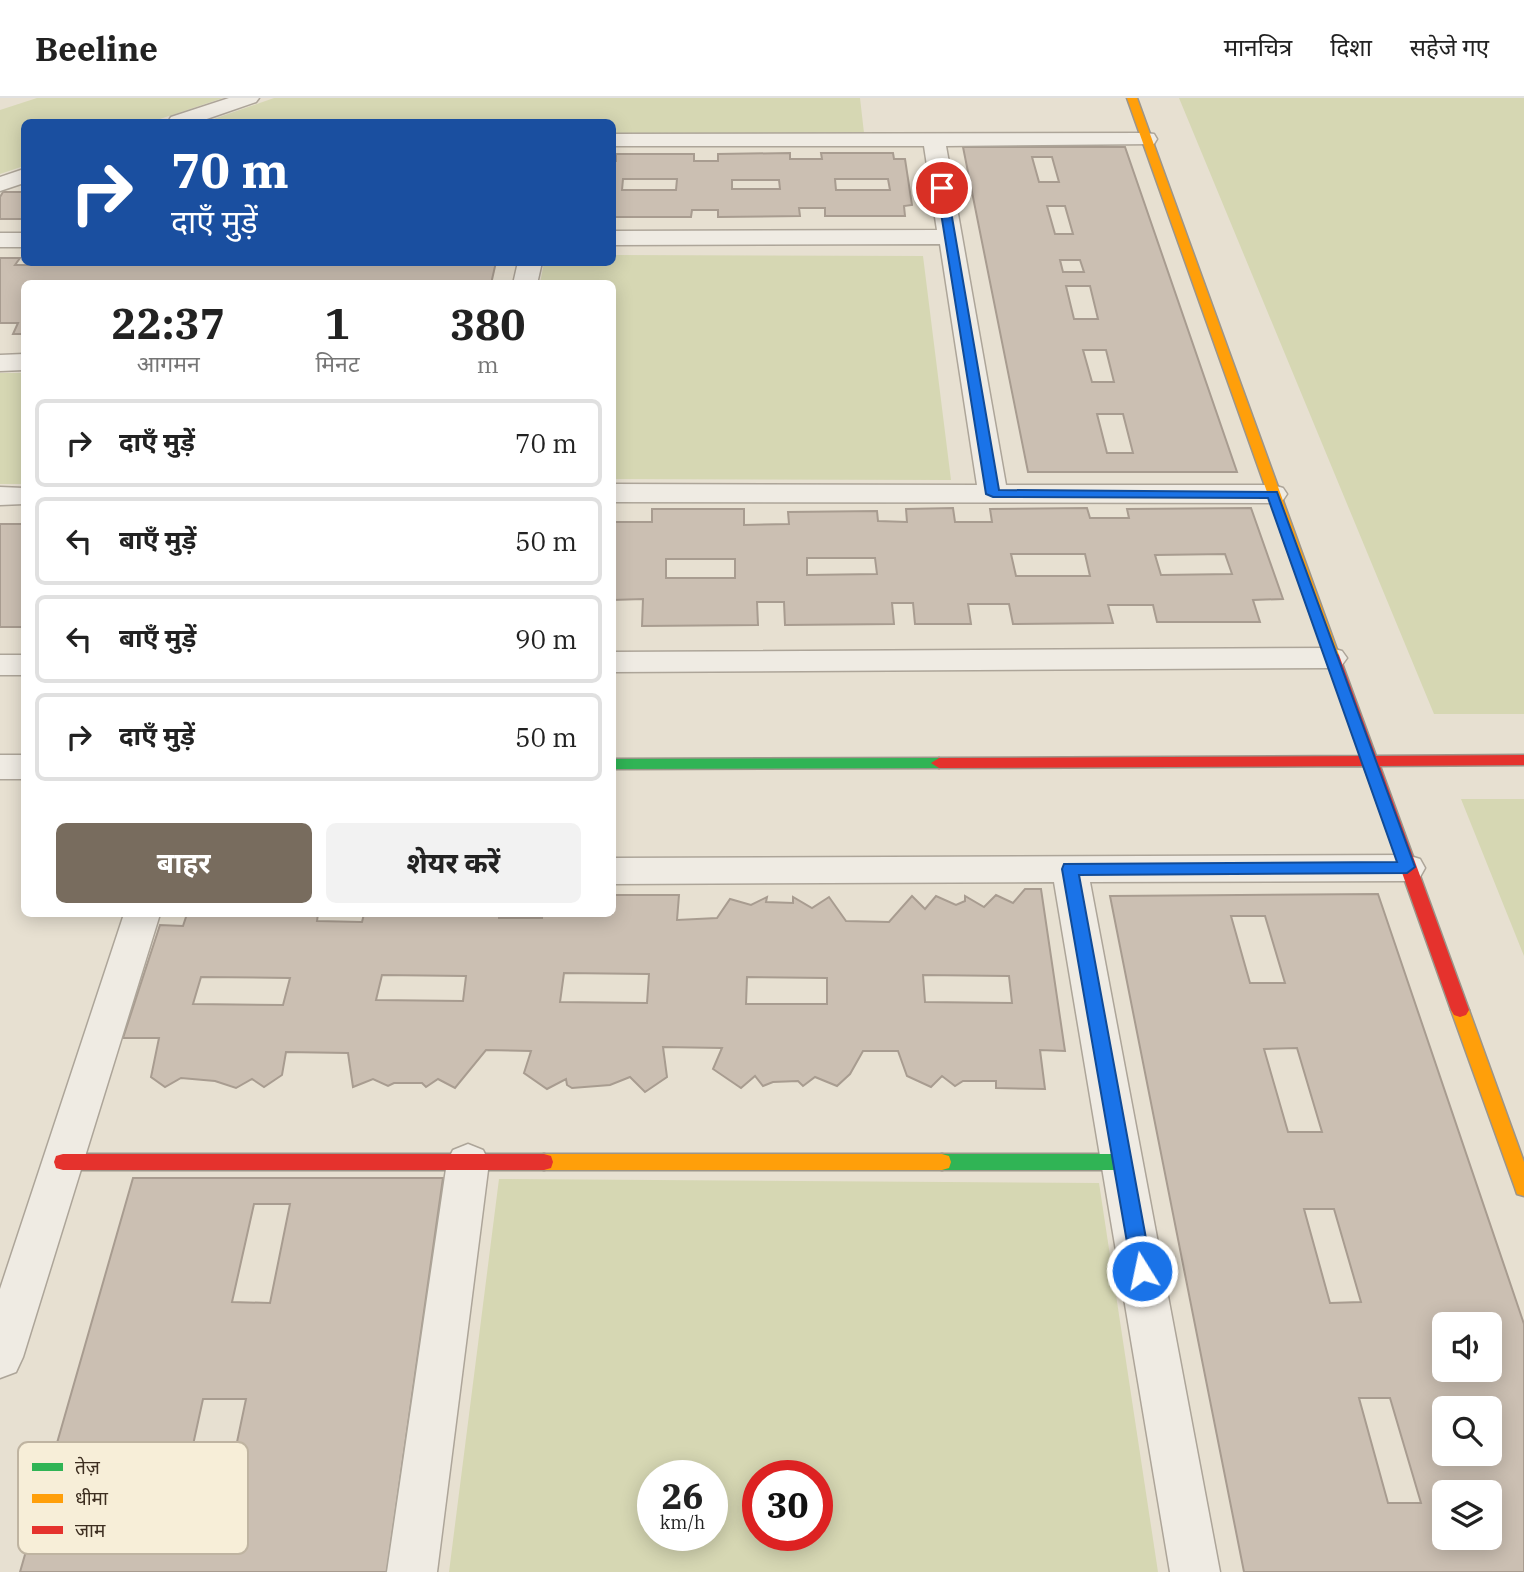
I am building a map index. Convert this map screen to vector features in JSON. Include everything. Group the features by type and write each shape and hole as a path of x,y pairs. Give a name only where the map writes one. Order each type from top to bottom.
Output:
{"street":[{"path":"188,119 249,98"},
{"path":"1132,98 1368,761 1524,1188"},
{"path":"616,140 1146,139"},
{"path":"934,140 993,494"},
{"path":"0,184 21,177"},
{"path":"616,238 950,237"},
{"path":"0,240 21,240"},
{"path":"0,363 21,362"},
{"path":"616,493 1273,494"},
{"path":"0,496 21,496"},
{"path":"616,662 1331,658"},
{"path":"0,665 21,665"},
{"path":"616,764 1524,760"},
{"path":"0,767 21,767"},
{"path":"616,871 1407,867"},
{"path":"1070,869 1195,1572"},
{"path":"0,1357 10,1292 63,1162 141,917"},
{"path":"63,1162 1122,1162"},
{"path":"412,1572 468,1162"}],"green space":[{"path":"37,98 223,98 160,119 21,119 21,167 0,174 0,110"},
{"path":"274,98 860,98 864,133 616,134 616,119 214,119"},
{"path":"1179,98 1524,98 1524,714 1434,714"},
{"path":"616,255 923,256 951,480 616,479 616,280 541,280 543,266 616,266"},
{"path":"0,373 21,373 21,484 0,484"},
{"path":"1461,799 1524,799 1524,956"},
{"path":"499,1179 1099,1183 1158,1572 449,1572"}],"building":[{"path":"963,147 1125,147 1237,472 1028,472","holes":["1032,157 1052,157 1059,182 1039,182","1047,206 1065,206 1073,234 1055,234","1060,260 1080,260 1084,272 1063,272","1066,286 1090,286 1098,319 1074,319","1083,350 1106,350 1114,382 1092,382","1097,414 1123,414 1133,453 1107,453"]},
{"path":"790,153 790,159 822,159 821,153 893,153 894,159 905,159 912,205 904,206 905,216 825,216 825,208 799,208 800,216 718,217 718,210 692,210 691,217 616,217 616,154 694,154 694,161 718,161 718,154","holes":["623,179 677,179 676,190 622,190","835,179 888,179 890,190 836,190","732,180 779,180 780,189 732,189"]},
{"path":"3,192 21,192 21,219 0,219 0,197"},
{"path":"0,258 20,258 15,265 21,266 495,266 492,280 21,280 21,334 13,334 18,323 0,323"},
{"path":"953,508 955,522 992,522 990,509 1087,508 1090,518 1129,518 1127,509 1251,508 1283,599 1253,600 1260,622 1157,622 1153,605 1108,605 1113,623 1013,624 1009,604 968,604 971,624 915,624 913,603 892,603 894,624 785,625 784,602 757,602 758,625 642,626 643,599 616,600 616,522 652,522 652,509 744,509 744,525 789,524 788,512 877,511 878,521 907,522 906,509","holes":["1011,554 1085,554 1090,576 1016,576","1225,554 1232,574 1161,575 1155,555","807,558 875,558 877,574 807,575","666,559 735,559 735,578 666,578"]},
{"path":"0,524 21,524 21,627 0,627"},
{"path":"1025,889 1041,889 1065,1051 1040,1050 1045,1089 996,1088 996,1081 963,1081 955,1086 942,1076 931,1087 907,1076 898,1051 863,1051 850,1074 837,1086 815,1077 803,1086 798,1081 773,1082 763,1086 755,1076 741,1088 713,1069 722,1048 663,1047 667,1077 645,1092 630,1077 610,1085 572,1088 567,1085 566,1079 547,1089 524,1073 531,1051 486,1050 455,1088 438,1079 426,1087 422,1083 394,1083 388,1086 373,1079 353,1087 348,1053 286,1052 282,1075 264,1087 252,1079 236,1088 215,1081 181,1078 165,1087 151,1077 159,1038 123,1038 160,925 183,926 186,917 318,917 317,921 362,922 363,917 616,917 616,895 679,895 677,920 717,918 730,899 751,905 767,897 766,902 793,903 793,897 812,908 829,897 846,921 889,922 912,896 925,909 936,896 956,905 965,901 965,896 984,907 996,895 1013,903","holes":["564,973 649,974 647,1003 560,1002","382,975 466,976 463,1001 376,1000","923,975 1009,976 1012,1003 925,1002","201,977 290,978 283,1005 193,1004","747,977 827,978 827,1004 746,1004"]},
{"path":"1378,894 1524,1324 1524,1572 1244,1572 1110,896","holes":["1231,916 1265,916 1285,983 1250,983","1297,1048 1322,1132 1288,1132 1264,1049","1304,1209 1334,1209 1361,1302 1330,1303","1359,1398 1390,1398 1421,1503 1388,1503"]},
{"path":"133,1178 443,1178 387,1572 20,1572 25,1554 248,1554 248,1442 237,1442 246,1399 203,1399 194,1442 57,1442","holes":["254,1204 290,1204 270,1303 232,1302"]}],"traffic: fast":[{"path":"616,764 939,763"},
{"path":"942,1162 1122,1162"}],"traffic: slow":[{"path":"1132,98 1332,655"},
{"path":"1460,1010 1524,1188"},
{"path":"544,1162 942,1162"}],"traffic: jam":[{"path":"1332,655 1460,1010"},
{"path":"939,763 1524,760"},
{"path":"63,1162 544,1162"}],"route":[{"path":"942,188 993,494 1273,494 1407,867 1070,869 1142,1271"}]}
